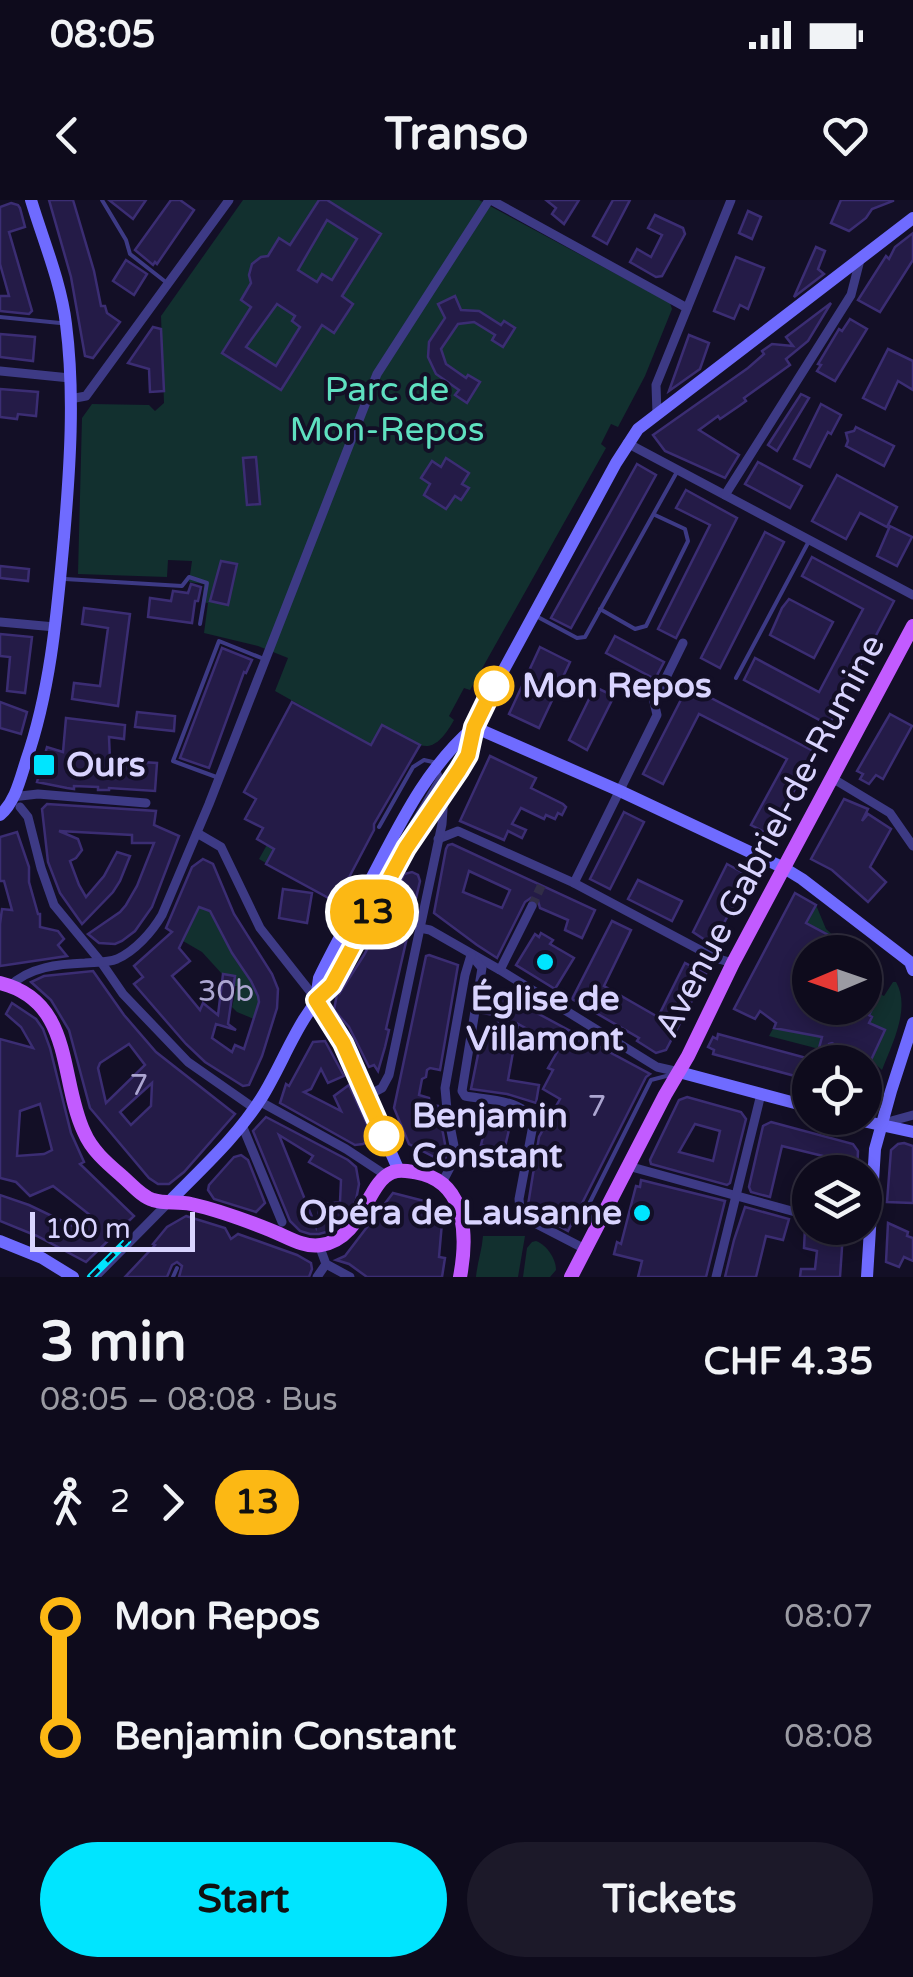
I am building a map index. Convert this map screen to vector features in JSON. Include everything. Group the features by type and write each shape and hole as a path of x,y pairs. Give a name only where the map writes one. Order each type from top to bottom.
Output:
{"main road":[{"path":"0,815 9,807 36,730 55,627 70,466 66,324 60,291 30,200"},
{"path":"170,1202 242,1125 316,1000 332,985 418,827 468,755 474,727 638,428 913,218"},
{"name":"Avenue Gabriel-de-Rumine","path":"570,1277 832,778 908,649 913,626"},
{"path":"393,1174 368,1096 343,1043 316,1000 319,978 410,804 437,763 474,727"},
{"path":"474,727 784,868 902,955 913,970"},
{"path":"5,984 25,994 47,1013 60,1036 76,1111 92,1147 144,1196 188,1203 308,1245 320,1245 338,1238 354,1223 380,1182 393,1174 429,1176 453,1196 463,1226 460,1277"},
{"path":"913,1023 882,1124 913,1132"},
{"path":"679,1072 792,1102"},
{"path":"0,1241 42,1258 73,1277"},
{"path":"867,1277 869,1245"}],"street":[{"path":"70,399 86,396 229,200"},
{"path":"5,984 29,971 120,957 154,928 196,833 378,374 490,200 688,308"},
{"path":"658,414 656,385 732,200"},
{"path":"725,495 850,295 860,260"},
{"path":"0,371 70,378"},
{"path":"627,443 913,595"},
{"path":"0,622 55,627"},
{"path":"574,883 656,714 654,702 683,643"},
{"path":"832,778 890,813 913,846"},
{"path":"11,802 38,794 146,802"},
{"path":"368,1096 382,1088 389,1076 444,794"},
{"path":"11,802 28,816 54,904 124,994 188,1062 257,1104 393,1174"},
{"path":"438,839 458,831 545,877 574,883 733,964"},
{"path":"196,833 221,846 260,928 316,1000"},
{"path":"500,970 532,906"},
{"path":"420,928 500,970 656,1066 679,1072"},
{"path":"442,1183 456,1156 445,1088 472,955"},
{"path":"472,955 482,968 462,1090 465,1096 523,1107 531,1116 533,1125 518,1199 520,1208 525,1218 585,1249"},
{"path":"716,1277 761,1094"},
{"path":"882,1124 913,1116"},
{"path":"242,1125 282,1222"},
{"path":"628,1166 792,1211"},
{"path":"95,1277 170,1202"},
{"path":"320,1245 326,1264 350,1277"},
{"path":"317,1277 326,1264"}],"lane":[{"path":"102,200 130,254 167,283"},
{"path":"0,317 66,324"},
{"path":"533,614 577,638 585,637 678,470"},
{"path":"600,610 635,628 646,626 688,541 685,529 654,514"},
{"path":"736,678 809,540"},
{"path":"60,578 182,586 190,578 208,583 200,624"},
{"path":"134,593 135,583"},
{"path":"218,778 173,761 219,641 264,660"},
{"path":"378,827 413,767 424,760 437,763 440,775 402,840 394,869"},
{"path":"596,1228 589,1204 652,1080 679,1072"},
{"path":"174,1277 178,1268"}],"green space":[{"name":"Parc de Mon-Repos","path":"243,200 479,200 670,303 672,309 645,376 618,427 611,424 601,444 606,448 470,690 464,688 449,716 454,720 445,734 437,742 422,746 382,726 325,897 259,859 291,802 373,746 275,691 288,658 204,633 208,603 202,602 204,584 189,582 192,561 168,560 167,577 78,574 82,418 92,404 149,405 155,411 164,403 161,316"},
{"path":"202,896 257,990 259,1002 254,1019 232,1007 237,986 202,952 183,941"},
{"path":"816,905 833,935 799,935"},
{"path":"792,958 792,1025 882,1025 882,995 893,982 900,992 901,1014 882,1070 882,1045 804,1045 769,1036 777,1021"},
{"path":"483,1236 525,1236 518,1277 476,1277"},
{"path":"536,1241 554,1261 556,1270 550,1277 523,1277 527,1248"}],"building":[{"path":"49,200 73,200 101,306 120,322 93,358 85,356 71,277"},
{"path":"109,200 146,200 133,219"},
{"path":"171,200 180,200 194,210 153,265 135,250"},
{"path":"319,200 327,200 381,234 342,296 353,304 334,333 322,325 281,390 222,353 251,307 241,300 251,283 252,264 268,256 279,238 290,245","holes":["327,220 357,239 332,280 322,274 317,282 298,270","277,304 295,316 292,321 300,327 276,366 246,347"]},
{"path":"546,200 579,200 564,224 552,214 556,208"},
{"path":"613,200 630,200 607,244 593,236"},
{"path":"841,200 893,201 872,209 849,231 831,223"},
{"path":"11,203 20,208 25,227 9,232 32,311 29,314 0,311 0,296 9,296 0,264 0,207"},
{"path":"748,211 761,217 752,239 739,233"},
{"path":"655,215 683,228 685,234 662,276 656,277 630,262 637,249 651,257 662,235 648,228"},
{"path":"913,233 913,260 880,312 858,300 886,256 889,259 895,247"},
{"path":"816,247 825,251 818,269 824,274 794,297"},
{"path":"736,257 764,268 748,309 740,305 734,319 714,311"},
{"path":"126,260 147,274 134,295 113,281"},
{"path":"455,296 461,310 479,311 501,325 504,321 515,328 503,347 492,340 495,335 474,322 458,324 441,349 446,364 466,378 468,375 480,382 467,403 455,395 459,390 436,374 428,357 429,342 445,318 438,304"},
{"path":"831,303 808,341 786,359 790,365 744,398 746,401 739,406 699,430 739,455 725,478 665,451 653,435 748,368 772,344 793,346 786,337"},
{"path":"850,319 867,329 835,381 817,371 821,365 818,364 839,329 842,331"},
{"path":"153,327 161,329 164,391 150,392 149,369 128,363"},
{"path":"0,334 35,337 33,361 0,357"},
{"path":"689,335 709,343 700,369 669,391"},
{"path":"888,349 913,361 913,390 898,381 885,409 863,398"},
{"path":"0,389 38,392 36,416 0,417"},
{"path":"801,394 809,398 777,451 768,445"},
{"path":"821,404 841,415 810,467 794,459"},
{"path":"856,427 894,446 884,466 846,446 846,433"},
{"path":"256,457 260,504 247,505 243,458"},
{"path":"446,458 469,473 462,484 469,488 461,500 455,496 446,509 424,495 430,484 421,478 432,461 441,467"},
{"path":"758,462 802,486 790,508 745,484"},
{"path":"637,464 656,475 571,628 551,618"},
{"path":"837,475 897,507 887,527 860,513 846,539 812,521"},
{"path":"686,490 737,518 676,638 658,629 710,525 676,508"},
{"path":"890,526 912,537 897,566 877,556"},
{"path":"765,532 784,542 720,668 701,658"},
{"path":"812,557 894,601 829,725 744,680 755,658 819,692 863,609 802,576"},
{"path":"221,561 237,564 228,605 210,601"},
{"path":"0,566 29,569 28,581 0,578"},
{"path":"191,584 201,587 192,623 148,617 150,598 171,601 173,591 188,593"},
{"path":"789,599 833,622 814,658 770,635"},
{"path":"84,608 130,614 118,706 72,699 74,683 100,686 108,628 82,624"},
{"path":"0,634 32,637 25,693 7,691 10,657 0,656"},
{"path":"615,636 664,662 655,679 606,653"},
{"path":"540,647 570,662 539,728 509,714"},
{"path":"222,648 252,660 209,768 180,758"},
{"path":"688,686 815,752 770,835 751,825 787,759 699,714 663,784 643,774"},
{"path":"595,687 614,696 587,750 569,740"},
{"path":"0,702 27,712 21,734 0,728"},
{"path":"292,702 371,745 382,725 420,745 374,824 336,902 266,864 274,849 257,839 263,828 245,819 256,799 244,792"},
{"path":"137,712 175,716 174,731 135,727"},
{"path":"890,714 912,726 883,779 876,775 869,784 860,779 863,774 857,771"},
{"path":"66,718 125,725 124,739 109,737 110,760 157,763 155,791 74,789 37,782 47,747 63,752"},
{"path":"490,756 536,778 531,788 563,804 566,807 562,815 558,813 555,819 546,815 544,819 521,808 512,824 526,830 522,838 508,831 504,840 460,821"},
{"path":"844,799 868,809 862,821 868,814 891,829 870,867 886,882 868,902 832,870 811,859"},
{"path":"47,804 156,811 154,825 179,836 152,907 135,931 122,941 99,943 88,934 126,905 154,843 132,843 132,835 59,831 78,839 82,850 70,861 86,897 117,852 130,856 113,892 82,924 60,893 48,862 42,809"},
{"path":"624,812 644,822 610,889 590,879"},
{"path":"17,832 29,867 40,927 58,931 64,939 58,945 67,956 0,966 2,909 12,910 4,881 0,881 0,837"},
{"path":"448,845 595,910 582,938 565,930 568,920 540,908 538,901 531,898 525,902 497,958 477,945 434,913","holes":["469,871 510,890 502,908 463,892"]},
{"path":"203,859 213,864 234,914 278,989 277,1008 249,1085 243,1086 205,1062 134,984 143,977 134,966 172,932 166,928 192,867","holes":["199,907 210,911 259,1002 244,1049 235,1045 232,1052 212,1038 216,1024 236,1030 228,1024 235,976 223,974 218,1015 203,1003 200,1010 172,976 190,961 179,948"]},
{"path":"727,864 749,876 711,944 693,932"},
{"path":"412,872 420,881 378,1071 374,1065 369,1067 349,1027 334,1010 337,994 364,955 404,874"},
{"path":"638,880 682,901 672,921 628,899"},
{"path":"283,889 312,893 307,923 279,918"},
{"path":"795,893 816,905 806,923 828,935 792,935 792,1025 874,1025 885,1030 878,1045 820,1045 822,1037 774,1028 776,1023 760,1011 755,1019 734,1009"},
{"path":"612,921 631,930 604,986 658,1017 685,963 706,974 666,1050 656,1053 637,1041 639,1038 572,999"},
{"name":"Église de Villamont","path":"541,933 553,940 550,944 574,958 555,989 516,965 535,934 539,937"},
{"path":"429,955 458,965 440,1070 427,1070 419,1095 429,1098 430,1105 438,1106 447,1155 440,1160 409,1144 394,1108"},
{"path":"93,971 156,1052 235,1114 169,1184 158,1184 149,1178 90,1108 69,1030 51,1000 31,982 44,976","holes":["129,1044 145,1065 106,1103 98,1068","152,1083 151,1106 131,1125 120,1112"]},
{"path":"487,992 525,999 524,1006 650,1074 568,1231 530,1210 528,1205 539,1137 560,1099 543,1089 553,1070 548,1068 560,1047 518,1024 508,1080 539,1085 536,1103 471,1089 483,1030 496,1033 499,1016 483,1013"},
{"path":"12,1003 36,1019 43,1029 71,1133 84,1162 80,1164 134,1216 86,1262 0,1221 0,1195 81,1230 90,1215 53,1186 30,1196 16,1182 0,1178 0,1039 33,1048 21,1027 6,1014","holes":["40,1104 52,1150 17,1156 20,1111"]},
{"path":"718,1034 792,1054 792,1075 713,1054 714,1050 708,1047 713,1037 717,1039"},
{"path":"325,1041 344,1076 328,1083 321,1069 311,1089 304,1092 341,1111 334,1096 349,1085 373,1137 363,1144 355,1145 280,1103 286,1084 289,1086 313,1042"},
{"path":"687,1097 741,1112 746,1119 727,1185 651,1164 679,1100","holes":["695,1124 720,1131 713,1161 679,1152"]},
{"path":"489,1112 512,1117 504,1151 481,1145"},
{"path":"266,1117 356,1167 356,1200 330,1231 310,1234 290,1221 253,1131","holes":["279,1135 313,1156 309,1162 341,1180 340,1202 320,1205 316,1227"]},
{"path":"771,1122 792,1128 792,1135 819,1135 853,1144 858,1155 819,1155 782,1146 770,1197 751,1192 763,1126"},
{"path":"904,1143 913,1146 913,1203 887,1202 891,1150"},
{"path":"241,1155 248,1160 265,1203 256,1212 214,1199 208,1190 234,1157"},
{"path":"641,1180 725,1201 706,1277 638,1277 642,1261 614,1254 617,1242 621,1244"},
{"path":"393,1193 443,1211 439,1257 445,1258 442,1277 367,1277 336,1260 345,1256"},
{"path":"745,1207 789,1219 783,1240 766,1236 756,1277 725,1277 734,1240"},
{"path":"186,1216 225,1228 231,1239 238,1234 297,1255 311,1263 309,1277 179,1277 182,1266 177,1262 167,1277 125,1277 167,1227"},
{"path":"888,1223 913,1238 913,1261 904,1257 899,1267 886,1262"},
{"path":"842,1245 840,1277 800,1277 801,1269 815,1269 817,1251 804,1248"}],"tunnel":[{"path":"532,906 543,882"}],"railway":[{"path":"91,1277 127,1241"}],"bus line":[{"name":"13","path":"384,1136 343,1043 316,1000 332,985 418,827 468,755 474,727 494,686"}],"place":[{"name":"Mon Repos","path":"494,686"},
{"name":"Ours","path":"44,765"},
{"name":"Église de Villamont","path":"545,962"},
{"name":"Benjamin Constant","path":"384,1136"},
{"name":"Opéra de Lausanne","path":"642,1213"}]}
